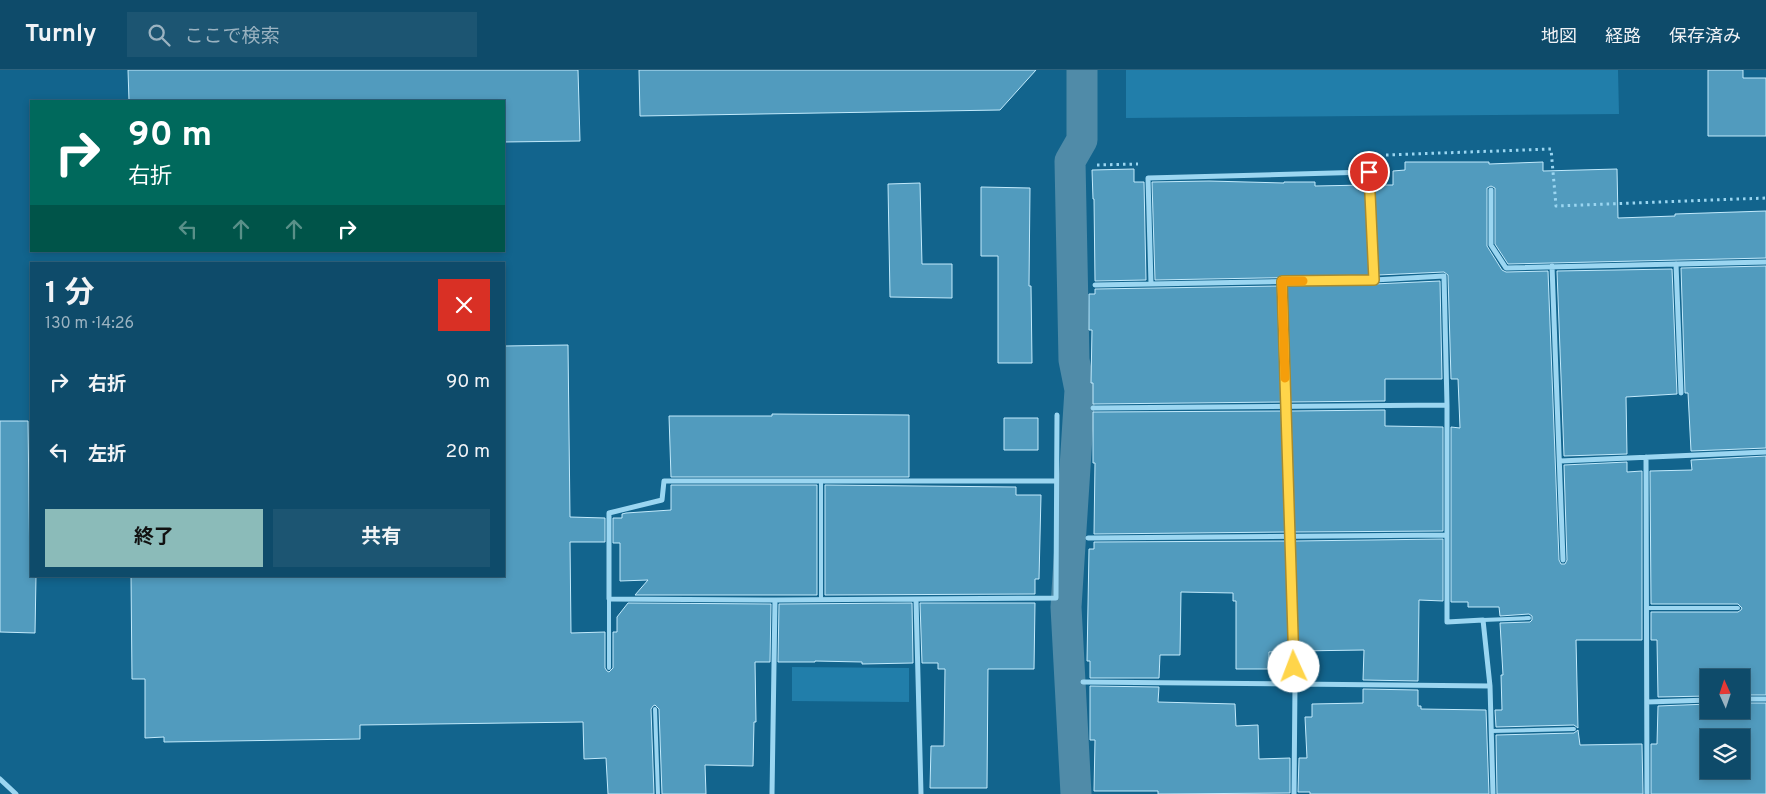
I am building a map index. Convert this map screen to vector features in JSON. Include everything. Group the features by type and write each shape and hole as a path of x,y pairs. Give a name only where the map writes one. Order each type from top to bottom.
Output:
{"street":[{"path":"1368,156 1374,280"},
{"path":"1152,284 1148,178 1369,172"},
{"path":"1491,190 1491,245 1506,268 1766,262"},
{"path":"1676,264 1681,393"},
{"path":"1552,266 1563,560"},
{"path":"1095,285 1374,280 1444,276 1447,404 1447,622 1483,620 1490,686 1494,794"},
{"path":"1282,281 1295,685 1294,794"},
{"path":"1094,408 1447,404"},
{"path":"1056,481 664,481 662,500 609,513 609,599 1056,598 1057,415"},
{"path":"1560,461 1766,452"},
{"path":"1646,457 1647,794"},
{"path":"1088,538 1447,535"},
{"path":"916,599 921,794"},
{"path":"772,794 775,600"},
{"path":"1083,682 1490,686"},
{"path":"1750,699 1766,698"},
{"path":"1646,702 1700,700"},
{"path":"0,779 16,794"}],"lane":[{"path":"821,481 821,600"},
{"path":"609,599 610,668"},
{"path":"1646,608 1738,608"},
{"path":"1483,620 1528,618"},
{"path":"655,709 658,794"},
{"path":"1491,732 1574,729"}],"path":[{"path":"1368,156 1551,149 1556,206 1766,198"},
{"path":"1098,165 1146,164"}],"shaded area":[{"path":"1126,70 1618,70 1619,114 1126,118"},
{"path":"792,667 909,668 909,702 792,701"}],"building":[{"path":"128,70 578,70 580,141 505,142 505,100 129,100"},
{"path":"639,70 1036,70 1000,110 640,116"},
{"path":"1708,70 1743,70 1743,78 1766,78 1766,136 1708,136"},
{"path":"1405,162 1489,162 1489,164 1543,162 1543,171 1617,169 1618,218 1766,211 1766,258 1508,264 1495,244 1495,188 1491,186 1487,188 1487,246 1502,270 1506,272 1548,271 1559,560 1561,564 1565,564 1567,560 1564,465 1627,462 1627,472 1642,471 1642,640 1576,640 1578,728 1574,725 1496,727 1495,710 1502,710 1501,675 1503,675 1500,623 1530,622 1532,616 1529,614 1500,616 1499,607 1468,607 1468,602 1451,602 1451,427 1460,428 1458,379 1451,379 1448,275 1444,272 1378,275 1374,185 1393,185 1393,171 1405,170"},
{"path":"1134,169 1134,182 1144,182 1146,280 1095,281 1092,170"},
{"path":"1152,182 1315,182 1315,186 1365,185 1369,276 1155,280"},
{"path":"920,183 922,264 952,264 952,298 890,297 888,184"},
{"path":"981,187 1030,188 1029,286 1031,286 1032,363 998,363 998,256 981,256"},
{"path":"1766,266 1766,448 1691,451 1688,393 1685,393 1681,268"},
{"path":"1672,269 1677,394 1626,397 1627,454 1564,456 1557,271"},
{"path":"1440,281 1442,379 1385,379 1385,401 1290,402 1287,286"},
{"path":"1278,286 1282,402 1093,404 1093,383 1091,383 1092,330 1089,330 1089,294 1095,294 1095,289"},
{"path":"568,345 570,517 605,518 605,542 570,542 571,633 605,632 605,668 607,671 609,672 613,668 613,632 617,632 617,617 628,603 771,604 770,662 755,662 756,722 754,722 753,766 705,765 706,794 662,794 659,709 655,705 651,709 654,794 608,794 606,758 584,759 583,722 360,725 360,739 164,742 164,737 145,738 145,679 132,679 131,577 505,577 505,346"},
{"path":"1385,410 1385,426 1443,427 1443,531 1294,532 1291,411"},
{"path":"1282,411 1286,532 1094,534 1095,463 1093,463 1093,412"},
{"path":"772,414 909,415 909,477 671,477 669,416 772,416"},
{"path":"1004,418 1038,418 1038,450 1004,450"},
{"path":"0,421 28,421 30,577 36,577 35,633 0,632"},
{"path":"1766,456 1766,695 1750,695 1750,669 1700,669 1700,696 1658,697 1657,640 1651,640 1651,612 1738,612 1742,608 1738,604 1651,604 1650,471 1692,470 1691,460"},
{"path":"671,485 817,485 817,595 635,595 648,580 620,581 620,543 613,543 613,518 622,518 622,514 626,513 671,510"},
{"path":"825,485 1016,487 1016,495 1041,495 1039,579 1035,579 1035,594 825,595"},
{"path":"1443,539 1443,601 1419,600 1418,681 1363,680 1364,650 1298,651 1295,541"},
{"path":"1286,541 1290,651 1269,652 1269,669 1236,669 1236,601 1233,601 1233,593 1181,592 1180,655 1160,655 1159,678 1090,678 1090,661 1087,661 1089,549 1094,549 1094,542"},
{"path":"912,603 913,663 778,662 779,604"},
{"path":"920,603 1035,603 1034,669 988,669 987,788 930,788 931,746 944,746 945,669 938,669 938,663 922,663"},
{"path":"1090,686 1159,687 1158,702 1235,704 1236,726 1258,725 1259,759 1290,758 1290,793 1158,794 1158,791 1094,791 1095,740 1090,740"},
{"path":"1363,689 1418,690 1418,706 1421,706 1421,709 1486,710 1489,794 1310,794 1310,792 1298,792 1299,758 1307,758 1305,717 1312,717 1312,704 1363,703"},
{"path":"1750,703 1766,703 1766,794 1651,794 1651,744 1657,744 1658,706 1700,704 1700,719 1750,719"},
{"path":"1578,730 1580,745 1642,744 1643,794 1497,794 1496,735 1574,733"}],"waterway":[{"path":"1076,794 1066,607 1080,390 1074,360 1070,161 1082,140 1082,70"}],"slow traffic":[{"path":"1285,378 1282,281 1303,281"}],"route":[{"path":"1294,667 1282,281 1374,280 1369,172"}]}
